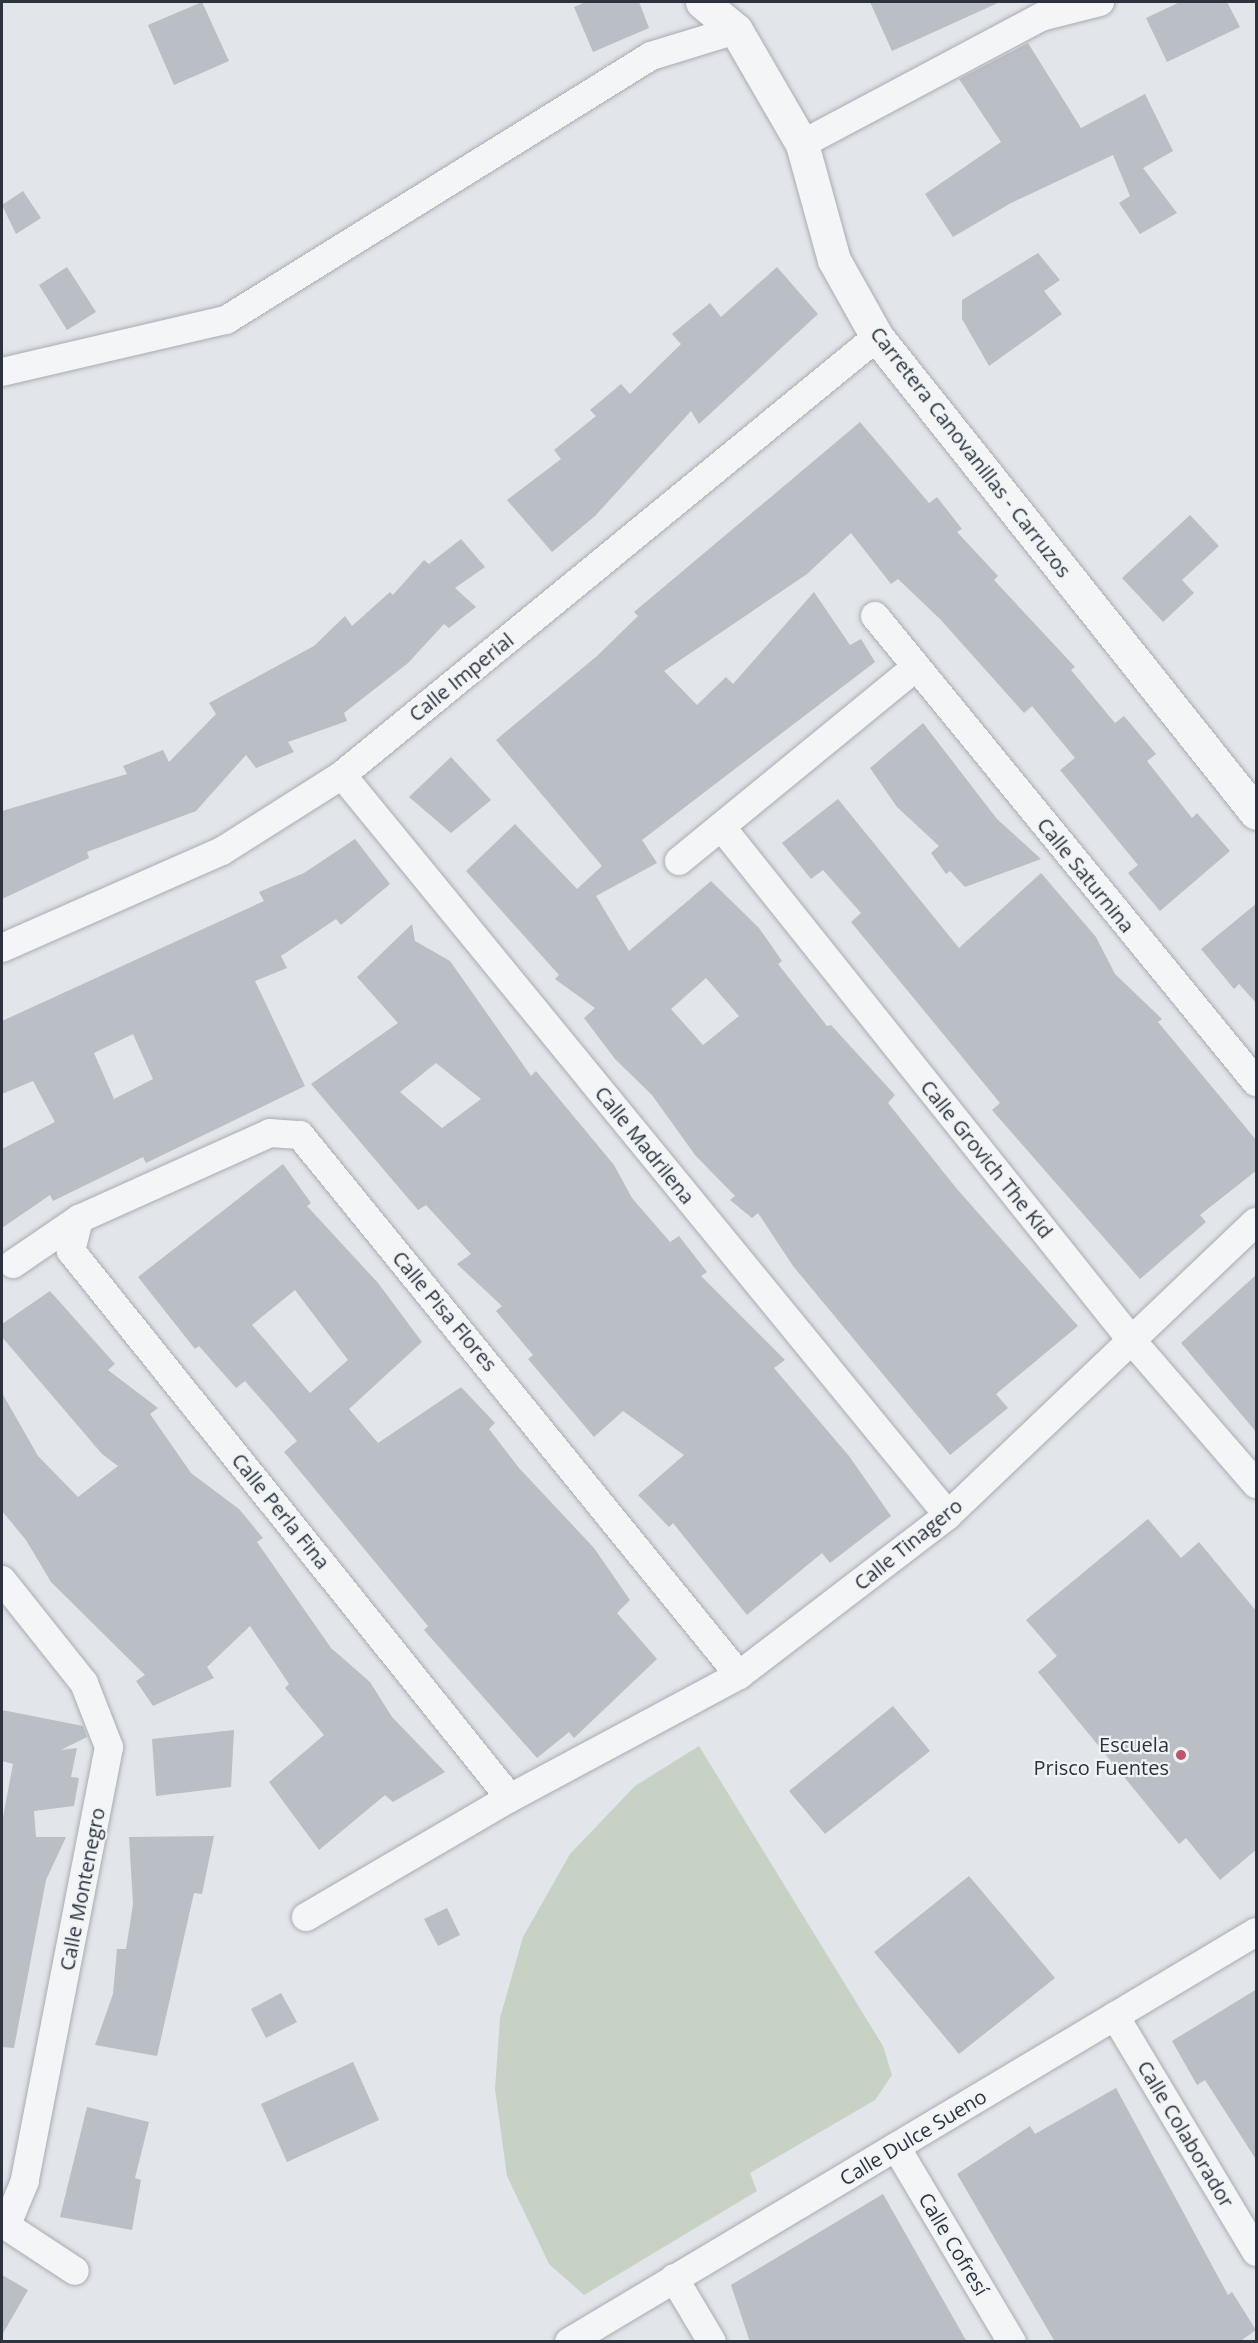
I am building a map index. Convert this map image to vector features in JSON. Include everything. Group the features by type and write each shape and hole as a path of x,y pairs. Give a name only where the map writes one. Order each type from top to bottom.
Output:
{"street":[{"name":"Carretera Canovanillas - Carruzos","path":"702,2 736,30 802,144 834,260 877,337 1257,813"},
{"path":"802,144 1041,17 1100,2"},
{"path":"2,372 226,320 651,56 736,30"},
{"name":"Calle Imperial","path":"2,948 222,851 342,775 877,337"},
{"name":"Calle Saturnina","path":"875,616 1257,1082"},
{"path":"680,861 723,829 916,667"},
{"name":"Calle Madrilena","path":"342,775 948,1515"},
{"name":"Calle Grovich The Kid","path":"723,829 1133,1342 1257,1484"},
{"name":"Calle Pisa Flores","path":"13,1264 79,1219 270,1133 300,1135 739,1675"},
{"name":"Calle Perla Fina","path":"79,1219 71,1251 510,1798"},
{"name":"Calle Tinagero","path":"306,1917 510,1798 739,1675 948,1515 1257,1222"},
{"name":"Calle Montenegro","path":"2,1580 84,1683 109,1747 25,2181 4,2224"},
{"name":"Calle Dulce Sueno","path":"569,2342 1257,1932"},
{"name":"Calle Colaborador","path":"1115,2016 1257,2252"},
{"name":"Calle Cofresí","path":"896,2147 1012,2342"},
{"path":"4,2224 75,2271"},
{"path":"674,2278 712,2342"}],"green space":[{"path":"699,1746 883,2046 892,2075 875,2100 750,2173 757,2191 584,2295 549,2264 507,2176 495,2089 500,2018 523,1937 570,1854 635,1786"}],"building":[{"path":"202,2 229,61 174,85 148,25"},
{"path":"586,2 639,2 649,28 593,52 574,7"},
{"path":"870,2 1000,2 892,51"},
{"path":"1180,2 1227,2 1240,27 1167,62 1146,18"},
{"path":"1028,43 1081,128 1145,94 1173,151 1143,168 1177,213 1140,234 1119,203 1130,196 1113,155 1011,203 953,237 925,194 1001,142 959,79"},
{"path":"23,191 41,218 16,234 2,205"},
{"path":"1038,253 1060,280 1044,291 1062,314 989,366 962,319 962,300"},
{"path":"67,267 96,312 67,330 39,285"},
{"path":"777,267 818,314 699,424 691,411 595,516 552,552 507,500 561,459 554,450 596,416 590,410 621,384 630,394 681,344 672,334 710,303 721,317"},
{"path":"860,422 929,503 937,497 962,529 957,532 998,576 994,580 1075,667 1071,670 1115,723 1124,716 1156,754 1147,761 1192,818 1197,813 1230,851 1160,911 1128,873 1138,865 1060,770 1075,758 1032,706 1024,713 940,619 898,579 891,584 851,533 807,574 664,671 697,705 726,677 733,684 814,592 850,645 861,639 875,662 642,840 657,863 596,896 629,951 711,881 759,928 782,961 778,964 827,1026 831,1025 895,1095 888,1103 957,1189 1078,1326 996,1394 1008,1408 950,1455 793,1266 758,1213 752,1218 730,1200 735,1196 695,1155 652,1095 615,1059 584,1018 595,1008 555,979 559,975 466,871 515,824 577,889 602,866 496,740 597,656 638,616 634,612","holes":["706,978 739,1016 703,1045 671,1009"]},
{"path":"1190,515 1219,546 1182,580 1194,593 1163,622 1122,578"},
{"path":"461,539 485,567 455,588 476,607 449,628 444,624 408,663 344,713 347,721 288,742 294,752 256,768 246,755 196,811 87,852 89,858 2,899 2,811 127,774 123,766 163,750 169,762 216,714 209,703 314,646 345,616 352,626 390,592 393,595 424,560 429,564"},
{"path":"923,723 997,819 1041,859 965,887 950,871 946,874 931,853 939,846 897,807 870,768"},
{"path":"451,757 491,800 451,833 409,797"},
{"path":"838,799 959,948 1041,873 1096,937 1115,974 1162,1019 1158,1022 1257,1141 1257,1170 1200,1215 1206,1222 1140,1279 992,1110 1000,1103 851,922 861,913 823,870 811,879 782,843"},
{"path":"355,839 390,884 341,925 336,919 281,956 287,968 255,981 305,1086 146,1163 143,1157 53,1201 50,1195 2,1228 2,1149 55,1122 33,1081 2,1094 2,1021 264,901 259,892 304,873","holes":["133,1034 153,1079 114,1099 94,1053"]},
{"path":"1257,903 1257,1004 1239,984 1234,989 1201,949"},
{"path":"412,924 415,941 450,961 531,1076 536,1071 614,1165 632,1198 670,1242 679,1236 707,1272 701,1276 785,1360 774,1368 849,1456 891,1516 830,1563 822,1553 747,1615 673,1523 669,1527 638,1495 684,1455 623,1411 594,1437 528,1359 533,1355 496,1311 502,1306 457,1264 471,1254 426,1205 418,1210 311,1084 398,1023 357,977","holes":["436,1063 481,1099 442,1128 400,1092"]},
{"path":"283,1164 311,1203 307,1206 378,1283 422,1342 349,1409 378,1443 461,1387 495,1423 489,1429 519,1468 594,1548 630,1600 617,1613 657,1659 574,1738 569,1732 537,1758 424,1630 428,1626 284,1452 297,1441 245,1381 236,1388 199,1346 195,1349 138,1277","holes":["295,1290 348,1360 310,1393 252,1325"]},
{"path":"1257,1274 1257,1433 1181,1343"},
{"path":"50,1291 115,1364 108,1370 158,1408 150,1414 191,1473 239,1509 263,1538 257,1542 331,1648 370,1682 392,1717 445,1772 393,1802 385,1795 319,1850 269,1782 324,1735 285,1688 289,1684 250,1626 207,1667 214,1678 153,1706 136,1681 145,1675 51,1582 26,1540 2,1511 2,1393 38,1456 78,1497 118,1466 102,1454 2,1337 2,1324"},
{"name":"Escuela Prisco Fuentes","path":"1148,1519 1181,1558 1199,1542 1257,1612 1257,1849 1220,1880 1186,1838 1179,1844 1038,1672 1057,1656 1026,1620"},
{"path":"893,1706 930,1751 825,1834 789,1791"},
{"path":"2,1710 83,1726 87,1737 61,1750 77,1748 71,1777 79,1778 74,1806 34,1811 36,1837 66,1837 46,1880 14,2048 2,2047 2,1822 13,1764 2,1761"},
{"path":"234,1730 231,1787 156,1796 152,1739"},
{"path":"214,1836 202,1894 194,1893 157,2056 95,2045 113,1994 117,1949 126,1949 133,1904 129,1837"},
{"path":"969,1876 1055,1978 959,2054 874,1952"},
{"path":"447,1908 460,1935 438,1946 424,1919"},
{"path":"1257,1989 1257,2161 1205,2080 1197,2085 1172,2041"},
{"path":"281,1993 297,2022 266,2038 251,2009"},
{"path":"353,2062 379,2120 287,2162 261,2104"},
{"path":"1116,2088 1228,2295 1232,2292 1256,2330 1239,2342 1055,2342 957,2174 1030,2126 1035,2134"},
{"path":"87,2107 149,2122 135,2178 141,2180 132,2230 60,2217"},
{"path":"883,2194 967,2342 750,2342 731,2285"},
{"path":"2,2275 28,2290 2,2335"}],"place":[{"name":"Escuela Prisco Fuentes","path":"1181,1755"}]}
